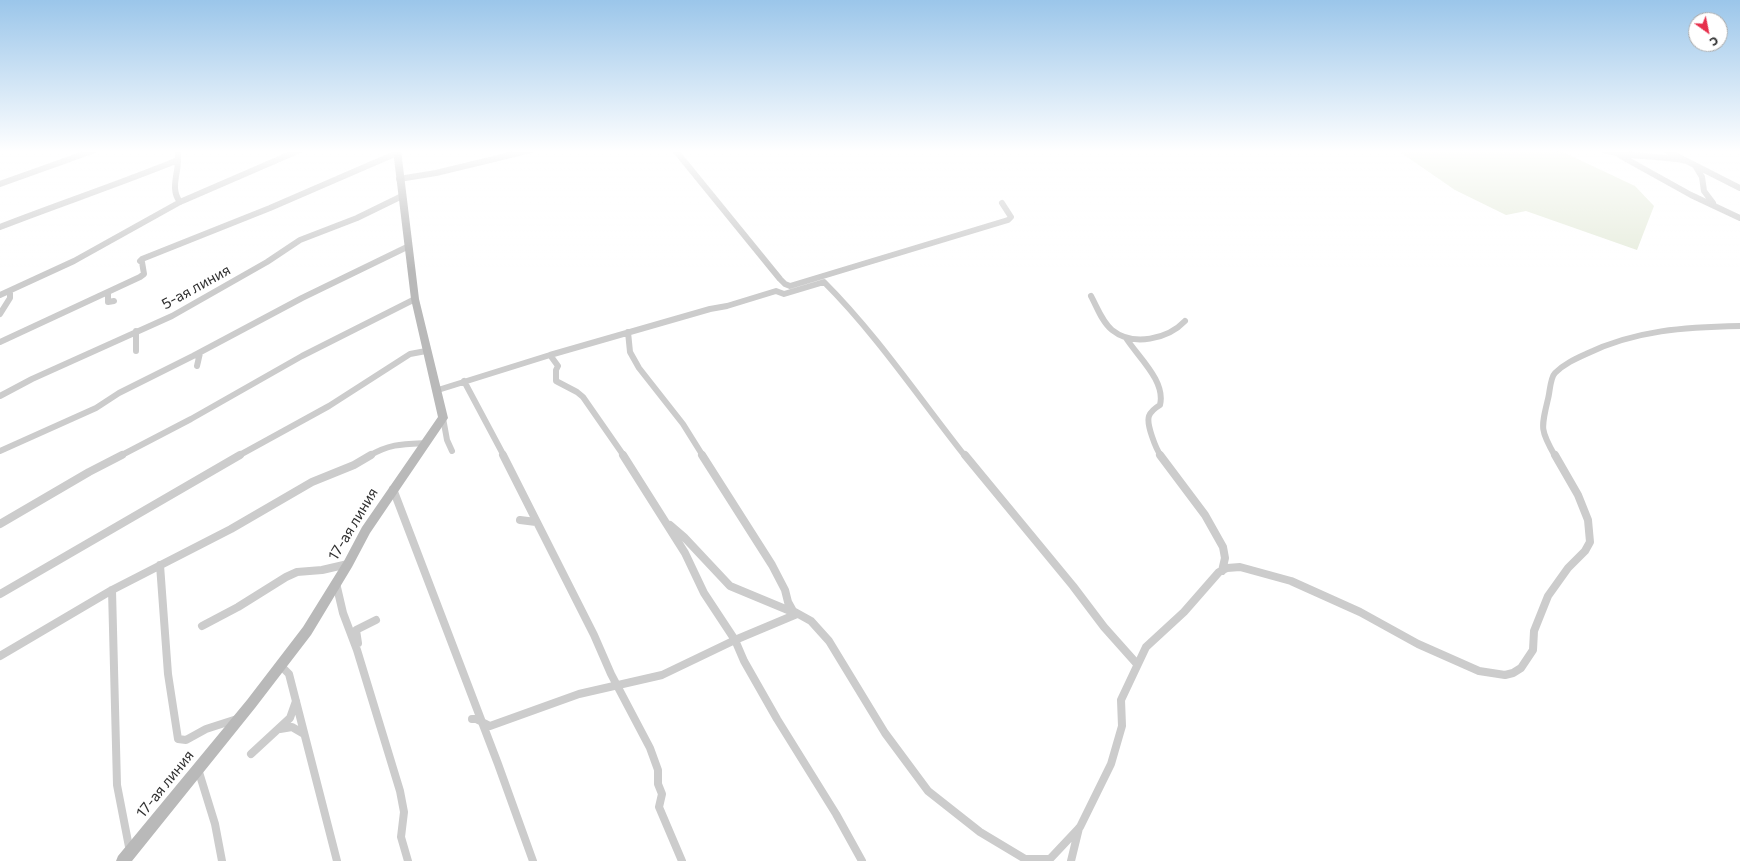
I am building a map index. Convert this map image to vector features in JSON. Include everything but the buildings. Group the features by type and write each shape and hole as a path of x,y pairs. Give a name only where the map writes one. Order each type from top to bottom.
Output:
{"street":[{"path":"0,227 100,190"},
{"path":"174,190 175,197 180,202"},
{"path":"0,295 74,261 180,202 207,190"},
{"path":"0,342 47,322 144,274 142,262 140,261 142,259 206,235 245,217 312,190"},
{"path":"401,190 407,247 426,351 438,390 447,440 452,452"},
{"path":"708,190 780,279 785,284 790,286 1008,220 1011,217 1002,203"},
{"path":"1684,190 1740,218"},
{"path":"1687,192 1693,194 1704,191 1708,198 1722,209"},
{"name":"5-ая линия","path":"0,396 32,379 78,360 112,342 180,312 267,262 300,240 350,221 402,196"},
{"path":"0,451 96,408 119,393 200,353 302,298 407,247"},
{"path":"438,390 550,355 710,309 727,306 776,291 784,294 824,282 839,297 893,362 928,409 1004,504 1074,586 1104,627 1137,664"},
{"path":"0,314 10,298 10,291"},
{"path":"108,292 108,302 114,301"},
{"path":"1091,296 1099,312 1112,330 1126,338 1134,351 1146,363 1158,385 1162,397 1160,405 1153,410 1148,418 1148,427 1158,452 1205,515 1223,547 1225,558 1222,571"},
{"path":"0,524 89,472 191,419 302,356 416,299"},
{"path":"1126,338 1148,338 1167,335 1179,329 1186,321"},
{"path":"1071,861 1080,827 1111,764 1122,726 1121,700 1137,664 1146,647 1168,628 1202,589 1222,571 1227,568 1240,567 1278,577 1327,596 1466,667 1494,674 1505,675 1513,673 1521,668 1533,650 1534,630 1548,596 1568,568 1585,551 1590,542 1588,520 1578,495 1545,438 1542,423 1554,374 1568,362 1598,348 1651,332 1679,328 1740,326"},
{"path":"136,331 136,351"},
{"path":"628,332 630,352 639,368 683,424 772,565 785,590 788,602 793,611 797,614"},
{"path":"0,594 64,559 188,484 282,433 410,354 426,351"},
{"path":"197,366 200,353"},
{"path":"550,355 558,366 556,370 556,381 577,392 583,397 629,463 665,520 685,553 704,593 735,640 744,661 777,719 836,814 862,861"},
{"path":"464,381 477,407 490,428 594,636 617,686 650,748 658,770 658,784 662,794 659,807 682,861"},
{"name":"17-ая линия","path":"127,857 308,631 348,564 366,530 443,418"},
{"path":"0,656 112,590 285,500 312,482 354,465 382,448 396,444 425,443"},
{"path":"393,489 483,723 533,861"},
{"path":"520,520 536,522"},
{"path":"665,520 684,537 730,586 797,614 811,622 829,642 885,733 928,791 980,832 1025,859 1049,860 1080,827"},
{"path":"202,626 238,607 296,572 322,570 348,564"},
{"path":"160,565 168,674 178,739 186,740 206,730 239,718"},
{"path":"336,583 343,613 357,650 400,791 404,812 401,837 408,861"},
{"path":"112,590 116,664 117,785 127,857"},
{"path":"472,719 476,719 490,726 536,711 556,701 578,694 662,675 735,640 797,614"},
{"path":"357,650 356,630 376,620"},
{"path":"281,666 289,674 297,701 304,734 337,861"},
{"path":"251,754 280,729 290,718 297,701"},
{"path":"280,729 292,727 304,734"},
{"path":"198,769 215,824 222,861"}],"green space":[{"path":"1455,190 1639,190 1654,206 1637,250 1526,211 1506,215"}]}
